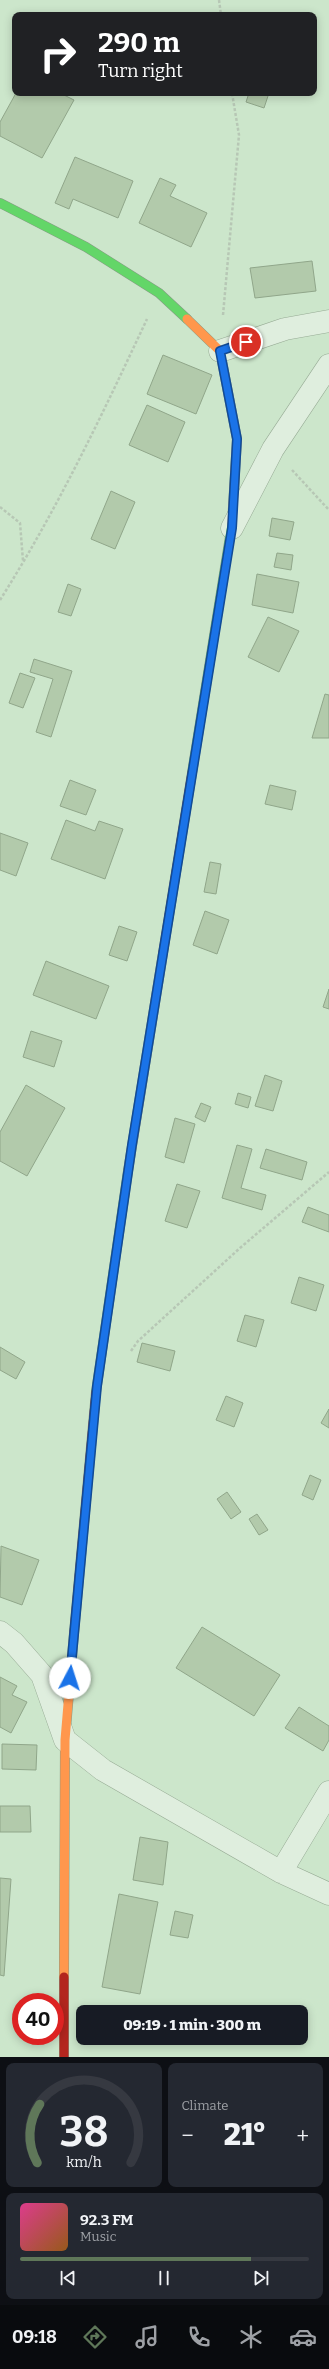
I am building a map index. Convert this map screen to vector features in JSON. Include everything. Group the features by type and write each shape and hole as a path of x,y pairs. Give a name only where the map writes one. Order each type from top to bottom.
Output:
{"street":[{"path":"0,202 86,247 160,293 220,351 237,439 232,528 132,1145 95,1401 64,1740 64,2057"},
{"path":"220,351 285,329 329,322"},
{"path":"232,528 273,449 329,365"},
{"path":"0,1632 14,1643 42,1675 64,1740 103,1770 280,1872 329,1894"},
{"path":"280,1872 329,1792"}],"path":[{"path":"219,0 221,12"},
{"path":"220,351 238,136 232,96"},
{"path":"0,600 24,563 85,450 160,293"},
{"path":"273,449 329,510"},
{"path":"0,507 20,523 24,563"},
{"path":"129,1353 138,1341 195,1288 329,1172"}],"building":[{"path":"14,96 66,96 74,100 42,158 0,136 0,122"},
{"path":"248,96 268,96 264,108 246,102"},
{"path":"75,157 133,181 118,218 73,199 69,209 55,203"},
{"path":"160,178 176,185 170,196 207,213 191,247 139,223"},
{"path":"312,261 316,291 255,298 250,268"},
{"path":"163,355 212,375 196,414 147,394"},
{"path":"147,405 185,422 168,462 129,445"},
{"path":"111,491 135,502 115,549 91,539"},
{"path":"272,518 294,522 290,540 269,536"},
{"path":"277,553 293,555 291,570 274,567"},
{"path":"257,574 299,582 293,613 252,605"},
{"path":"68,584 81,589 71,616 58,612"},
{"path":"268,617 299,631 279,672 248,657"},
{"path":"34,659 72,671 51,737 36,732 53,679 30,672"},
{"path":"20,673 35,678 23,708 9,703"},
{"path":"325,694 329,695 329,738 312,738"},
{"path":"70,780 96,790 86,815 60,806"},
{"path":"270,785 296,791 292,810 265,804"},
{"path":"66,820 95,831 99,821 123,829 105,879 51,859"},
{"path":"0,833 28,843 16,876 0,870"},
{"path":"210,862 221,864 216,894 204,892"},
{"path":"205,911 229,920 217,954 193,945"},
{"path":"119,926 137,932 127,961 109,955"},
{"path":"46,961 109,986 96,1019 33,995"},
{"path":"329,989 329,1009 323,1007"},
{"path":"31,1031 62,1041 54,1067 23,1057"},
{"path":"265,1075 282,1081 273,1111 255,1106"},
{"path":"26,1085 65,1108 27,1176 0,1161 0,1132"},
{"path":"238,1093 251,1097 248,1108 235,1104"},
{"path":"201,1103 211,1107 205,1122 195,1117"},
{"path":"175,1118 195,1124 184,1163 165,1157"},
{"path":"237,1145 252,1149 241,1188 266,1195 262,1210 222,1198"},
{"path":"266,1149 307,1162 302,1180 260,1168"},
{"path":"177,1184 200,1191 187,1228 165,1221"},
{"path":"308,1207 329,1215 329,1232 302,1222"},
{"path":"299,1277 324,1285 316,1311 291,1303"},
{"path":"245,1315 264,1320 256,1347 237,1341"},
{"path":"142,1343 175,1351 170,1371 137,1362"},
{"path":"0,1347 25,1362 16,1379 0,1370"},
{"path":"226,1396 243,1403 234,1427 216,1420"},
{"path":"329,1409 329,1428 321,1423"},
{"path":"310,1475 321,1480 313,1500 302,1495"},
{"path":"227,1492 241,1512 231,1519 217,1499"},
{"path":"257,1514 268,1530 259,1535 249,1519"},
{"path":"1,1546 39,1560 22,1605 0,1597"},
{"path":"202,1627 280,1675 254,1716 176,1668"},
{"path":"0,1677 17,1686 12,1695 27,1702 11,1733 0,1727"},
{"path":"299,1707 329,1726 329,1740 323,1751 285,1728"},
{"path":"2,1744 37,1745 36,1770 2,1769"},
{"path":"0,1806 30,1806 31,1832 0,1832"},
{"path":"140,1837 168,1842 163,1885 133,1880"},
{"path":"0,1878 11,1879 4,1976 0,1975"},
{"path":"119,1894 158,1902 140,1994 102,1987"},
{"path":"175,1911 193,1915 188,1938 170,1935"}],"traffic: fast":[{"path":"0,203 86,247 159,293 187,319"},
{"path":"192,773 232,524"},
{"path":"96,1392 128,1171"}],"traffic: slow":[{"path":"187,319 220,351 237,439 232,524"},
{"path":"128,1171 163,953"},
{"path":"64,1977 65,1740 74,1633"}],"traffic: jam":[{"path":"163,953 192,773"},
{"path":"74,1633 96,1392"},
{"path":"64,1977 64,2057"}],"route":[{"path":"70,1678 97,1386 132,1145 232,528 237,439 220,351 246,342"}]}
